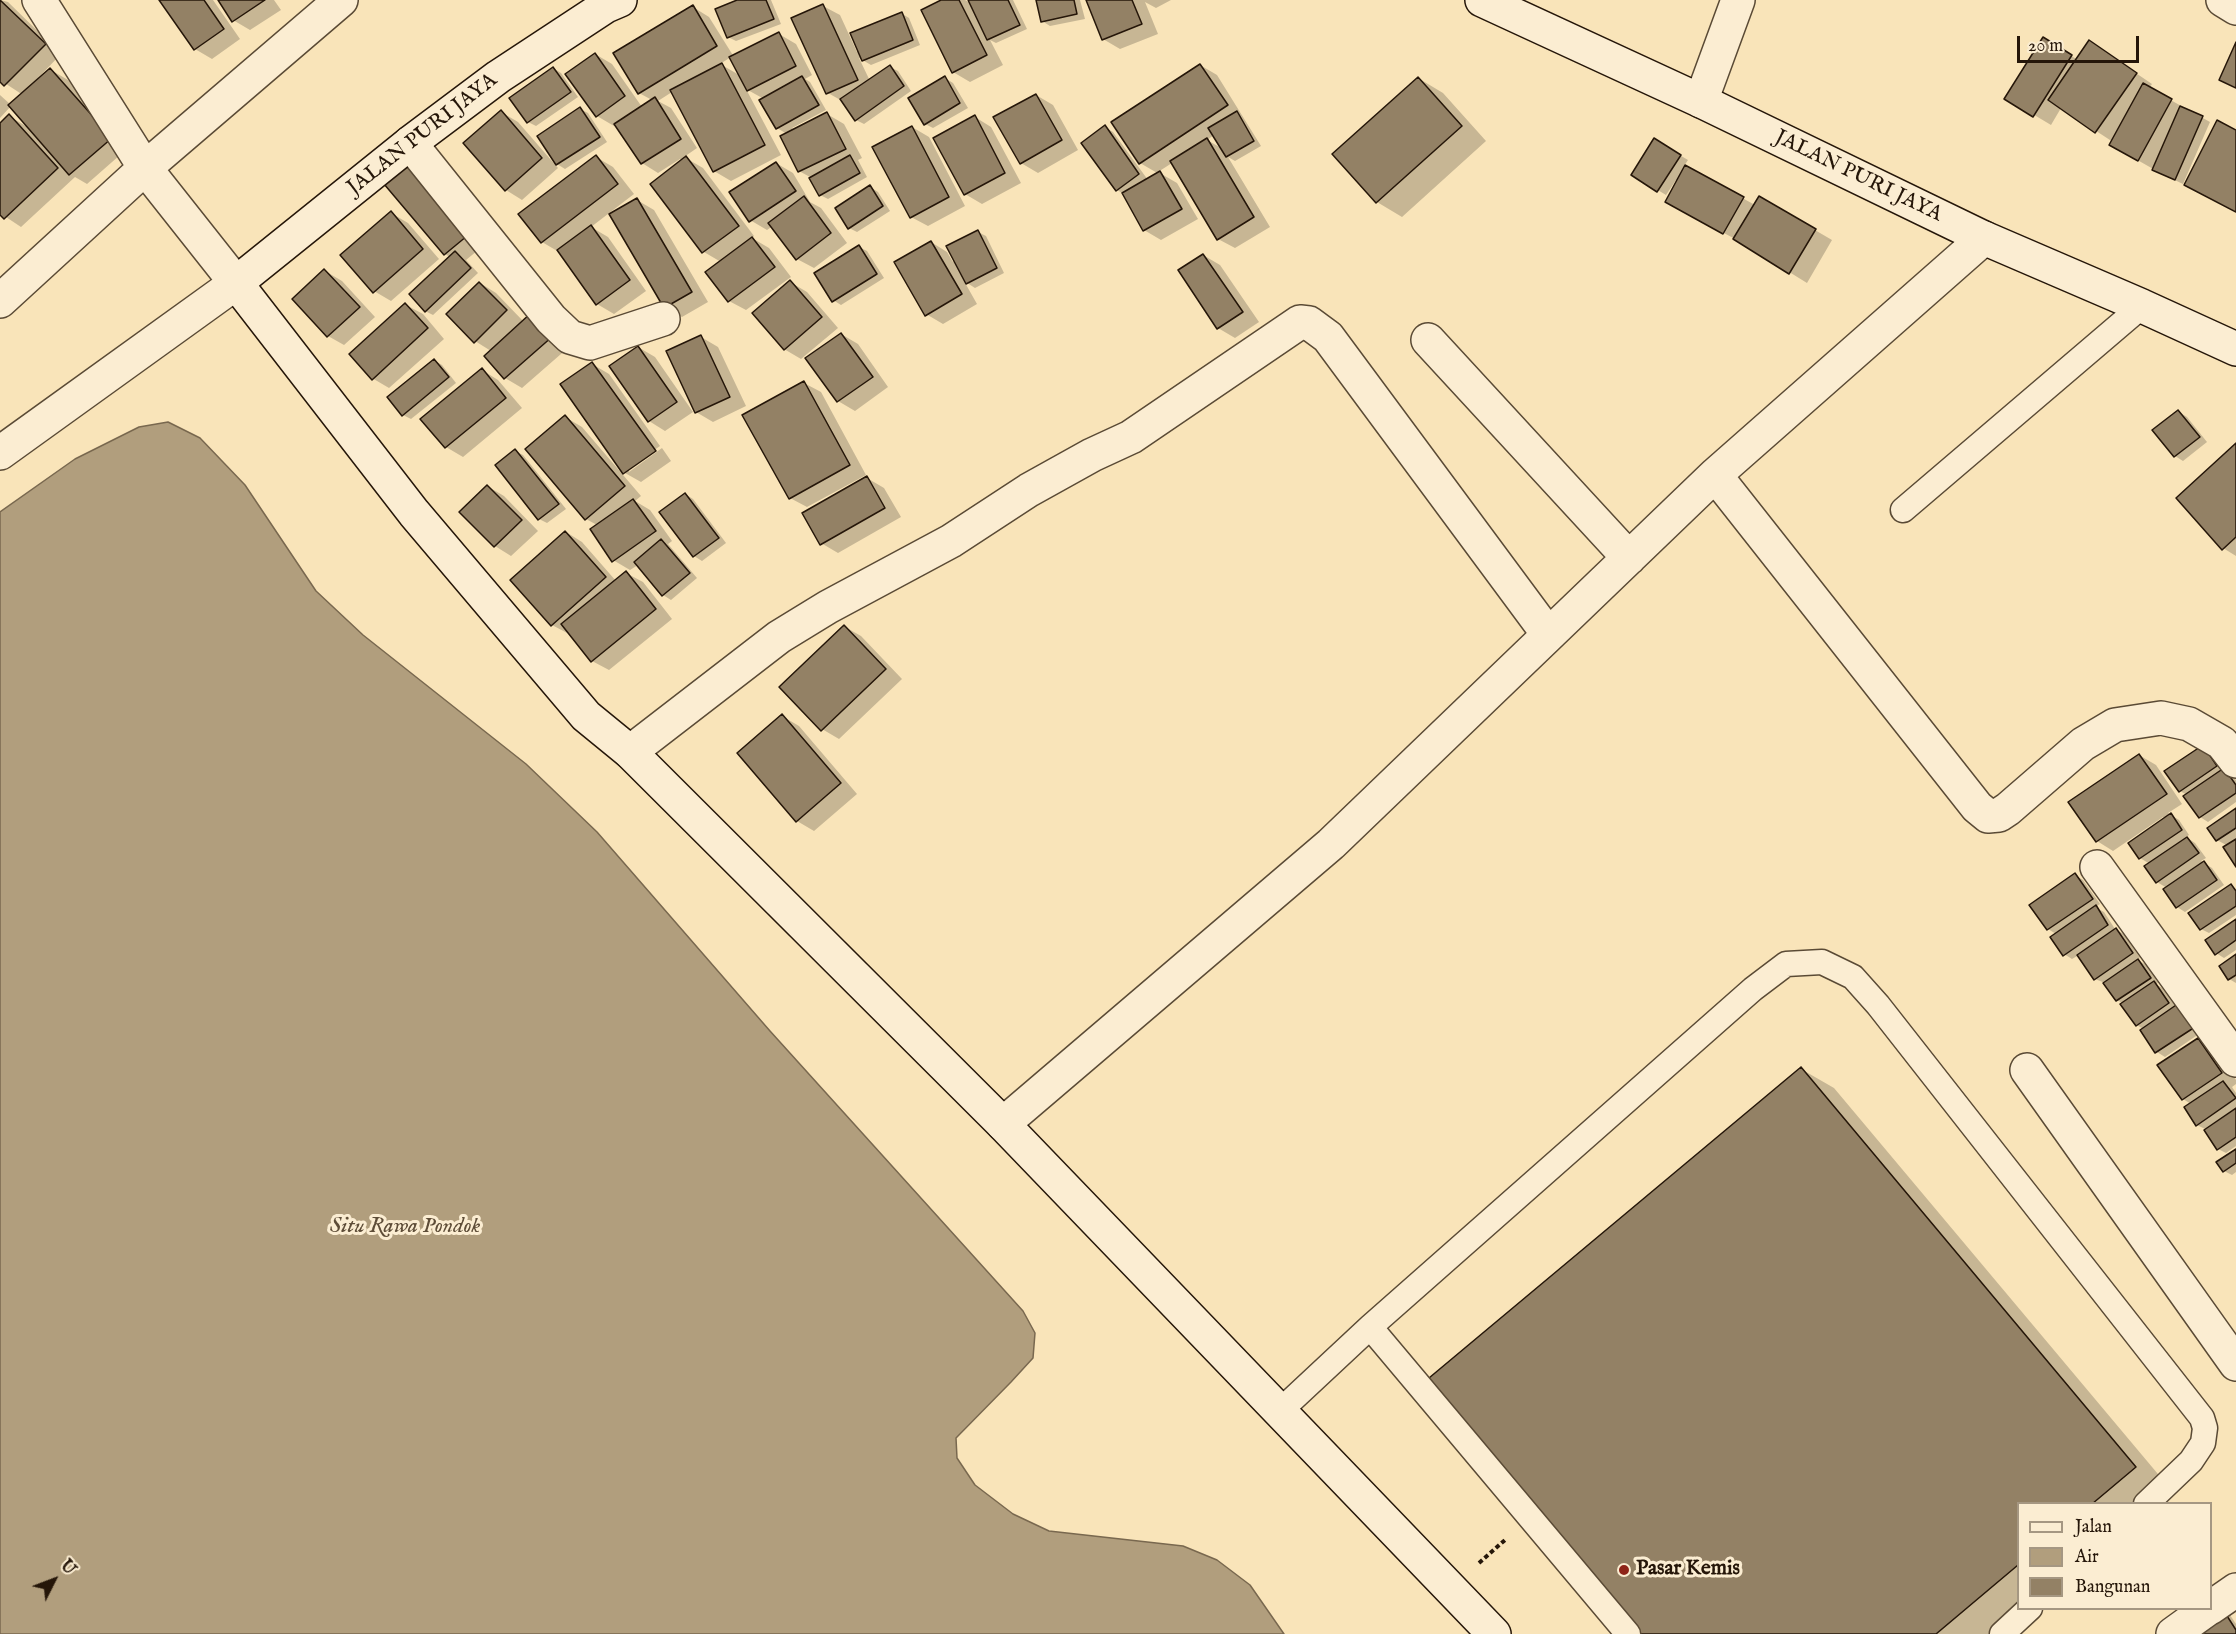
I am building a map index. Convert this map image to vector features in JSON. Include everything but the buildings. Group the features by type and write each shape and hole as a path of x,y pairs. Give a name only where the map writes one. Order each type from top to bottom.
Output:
{"street":[{"path":"39,0 145,168 414,513 586,716 621,745 1003,1124 1494,1634"},
{"path":"0,301 145,168 341,0"},
{"name":"JALAN PURI JAYA","path":"0,453 236,284 410,143 498,77 606,6 620,0"},
{"name":"JALAN PURI JAYA","path":"1482,0 1701,101 1984,238 2236,349"},
{"path":"1701,101 1738,0"},
{"path":"2223,0 2236,8"},
{"path":"410,143 551,319 570,337 590,343 663,319"},
{"path":"1003,1124 1331,844 1715,475 1984,238"},
{"path":"621,745 779,637 828,607 951,542 1029,490 1131,437 1300,322 1309,323 1328,337 1548,634"},
{"path":"1428,340 1629,558"},
{"path":"1715,475 1977,807 1989,816 1998,815 2008,809 2083,744 2115,725 2161,718 2189,724 2222,743 2236,761"},
{"path":"2097,867 2236,1060"},
{"path":"2027,1070 2236,1364"},
{"path":"2173,1634 2210,1610"}],"lane":[{"path":"1903,510 2142,306"},
{"path":"1280,1411 1370,1327 1753,989 1786,964 1822,962 1853,977 1878,1005 2202,1418 2205,1428 2203,1443 2191,1461 2147,1502"},
{"path":"1370,1327 1628,1634"},
{"path":"2002,1634 2028,1610"}],"path":[{"path":"1449,1588 1530,1518"}],"water":[{"name":"Situ Rawa Pondok","path":"168,422 200,438 245,485 316,591 363,635 526,764 597,832 770,1031 1023,1311 1035,1333 1033,1358 956,1438 957,1458 975,1485 1013,1514 1049,1531 1183,1546 1217,1560 1250,1585 1284,1634 0,1634 0,512 75,459 139,427"}],"place":[{"name":"Pasar Kemis","path":"1624,1570"}]}
